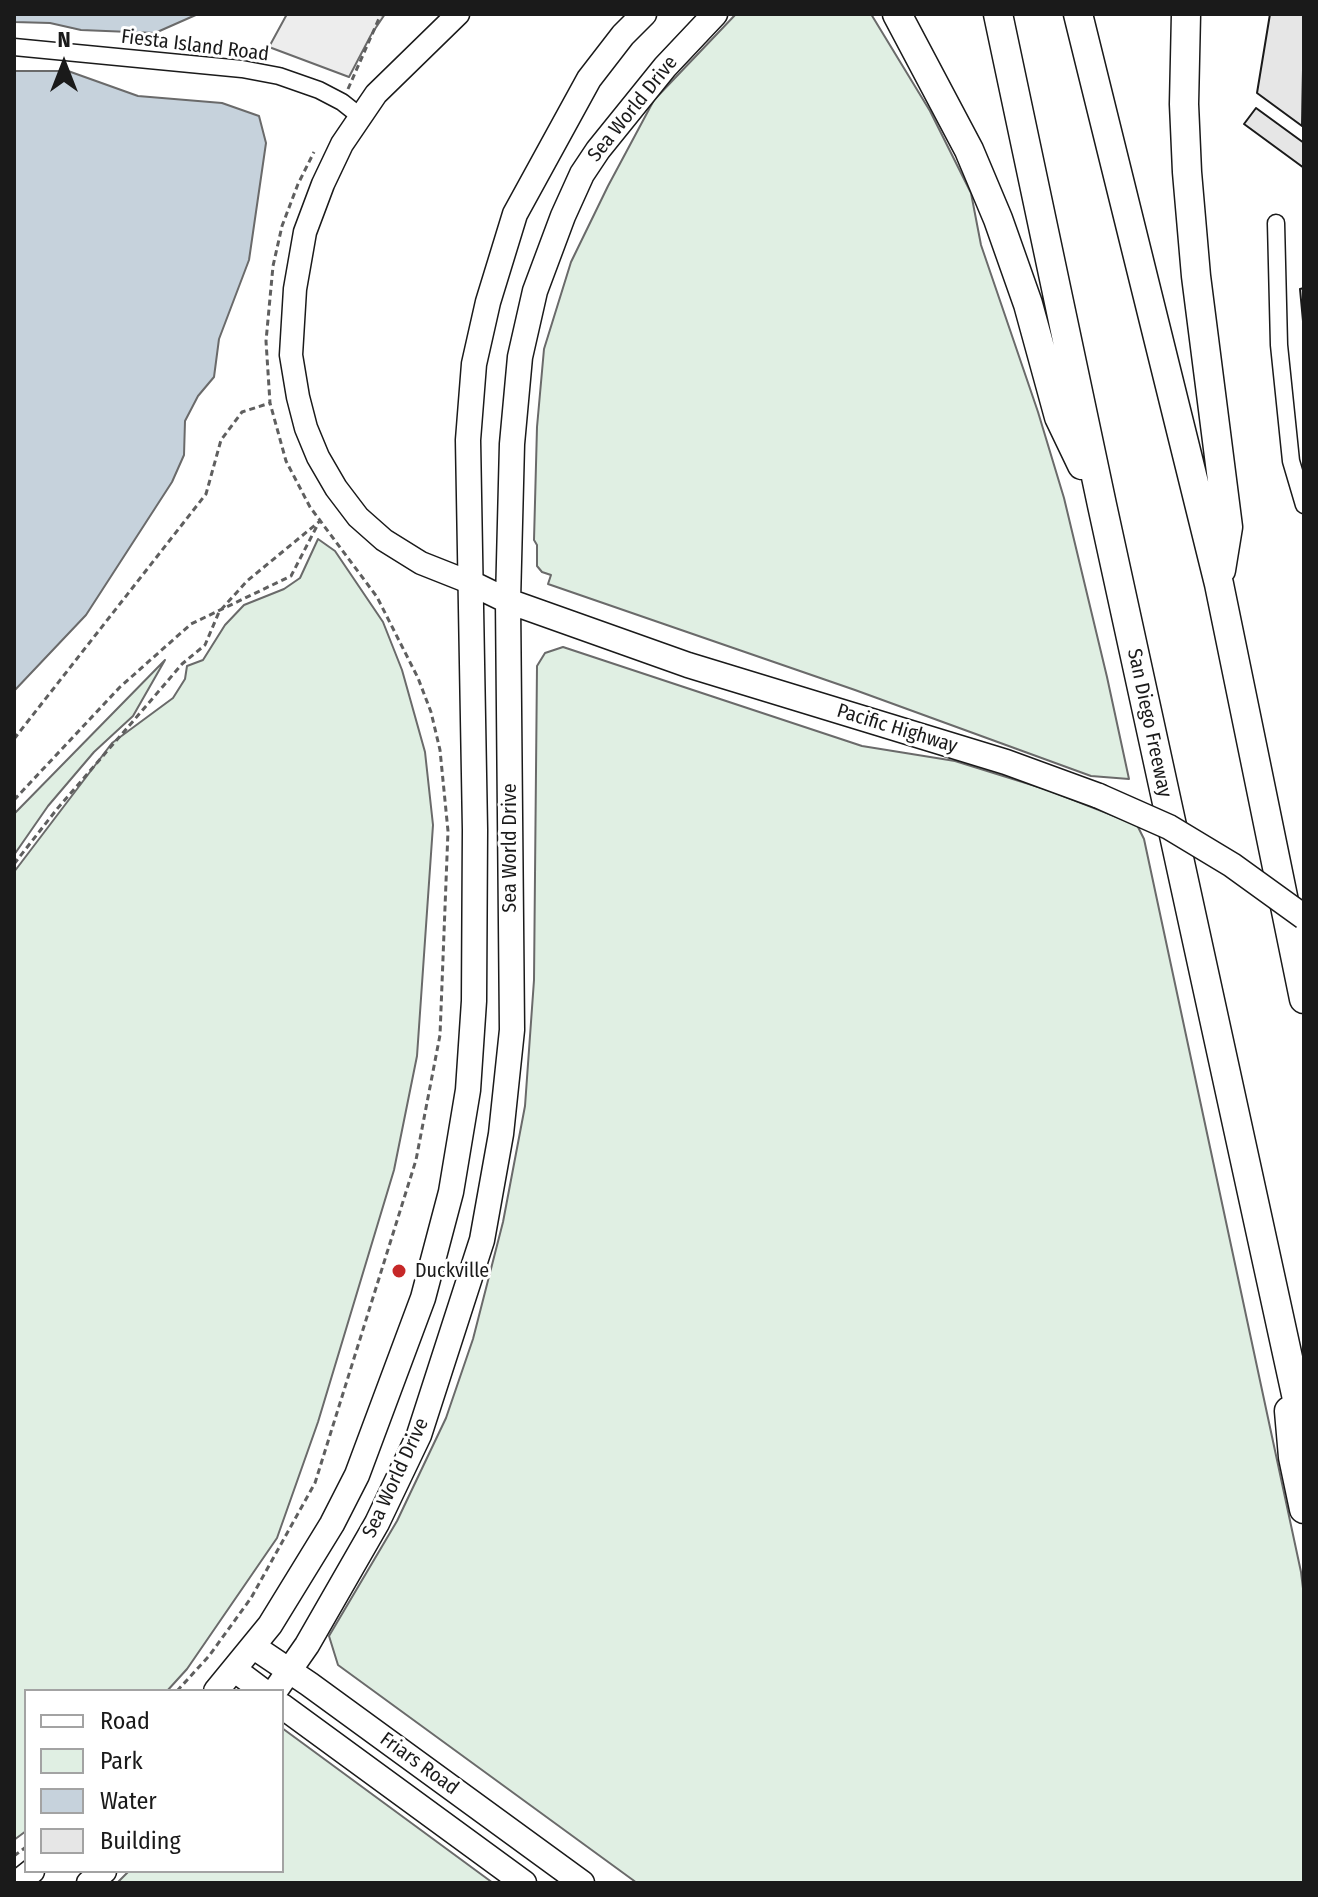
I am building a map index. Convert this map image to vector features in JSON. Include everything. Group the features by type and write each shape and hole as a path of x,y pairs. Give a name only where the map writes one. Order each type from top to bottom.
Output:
{"highway":[{"path":"897,14 969,150 998,219 1028,304 1059,417 1102,505"},
{"name":"San Diego Freeway","path":"998,14 1304,1431"},
{"path":"1078,14 1219,584 1304,999"},
{"path":"1186,14 1184,104 1187,172 1196,276 1228,527 1219,584"},
{"path":"1282,1339 1293,1457 1304,1509"}],"main road":[{"path":"458,14 376,94 342,144 305,232 295,289 291,355 306,428 336,488 358,517 384,540 421,563 469,582"},
{"name":"Sea World Drive","path":"218,1689 254,1647 332,1524 357,1475 423,1298 451,1192 468,1090 474,1001 475,830 468,440 474,364 488,302 515,214 589,79 623,35 644,14"},
{"name":"Sea World Drive","path":"276,1689 377,1523 419,1435 482,1240 501,1134 512,1030 508,601 512,444 520,357 535,291 563,216 590,162 665,67 715,14"},
{"name":"Pacific Highway","path":"469,582 508,601 688,665 1006,762 1099,796 1169,827 1232,865 1304,917"},
{"name":"Friars Road","path":"254,1647 582,1883"},
{"path":"235,1670 260,1689"},
{"name":"Friars Road","path":"284,1707 524,1883"}],"street":[{"name":"Fiesta Island Road","path":"14,47 175,61 279,76 319,90 361,117"},
{"path":"1276,223 1280,359 1291,461 1304,505"}],"path":[{"path":"347,90 381,14"},
{"path":"14,739 206,494 221,440 242,412 270,403"},
{"path":"14,800 120,687 191,624 219,612 291,576 320,521 247,581 219,612 205,645 182,664 57,809 14,864"},
{"path":"179,1689 209,1656 251,1598 315,1483 416,1160 440,1035 448,857"}],"green space":[{"path":"736,14 871,14 930,111 971,193 981,245 1064,498 1129,779 1091,776 855,690 548,584 551,575 537,566 537,545 534,540 537,427 544,349 571,262 654,100"},
{"path":"318,539 335,551 383,622 402,670 425,752 433,825 417,1056 394,1170 318,1422 277,1538 187,1669 169,1689 24,1689 24,1832 14,1840 14,872 112,743 173,698 185,679 187,666 203,660 225,625 244,605 284,589 300,578"},
{"path":"563,647 862,746 955,761 1048,790 1137,825 1144,839 1301,1572 1304,1597 1304,1883 637,1883 338,1665 329,1636 397,1521 446,1418 473,1339 503,1222 525,1106 534,980 537,666 545,653"},
{"path":"165,660 133,716 94,752 48,806 14,855 14,814"},
{"path":"284,1729 493,1883 117,1883 127,1873 284,1873"}],"shaded area":[{"path":"287,14 385,14 349,77 269,47"}],"water":[{"path":"14,14 198,14 155,33 81,30 50,23 14,22"},
{"path":"14,71 68,71 138,96 222,103 259,116 266,143 249,260 219,339 214,377 198,396 185,421 184,455 172,482 86,615 14,691"}],"building":[{"path":"1270,14 1304,14 1302,126 1257,93"},
{"path":"1256,108 1304,143 1304,168 1244,124"},
{"path":"1304,288 1304,332 1300,289"}],"place":[{"name":"Duckville","path":"399,1271"}]}
